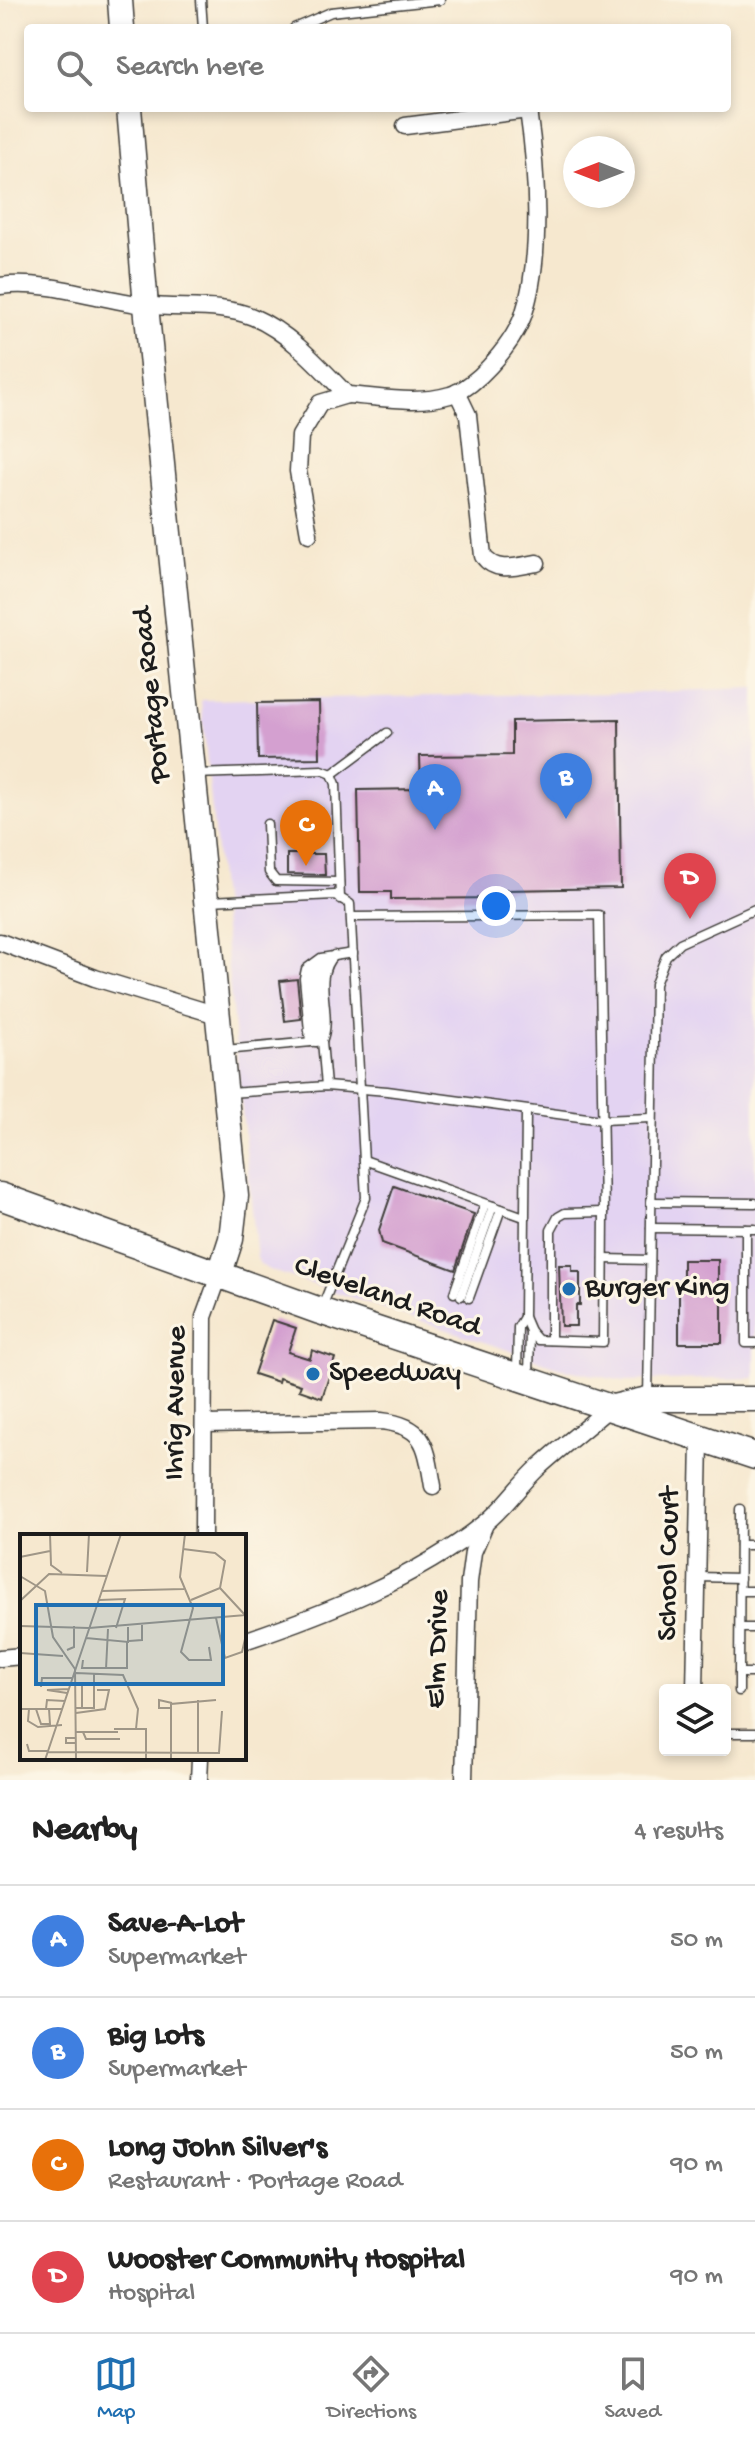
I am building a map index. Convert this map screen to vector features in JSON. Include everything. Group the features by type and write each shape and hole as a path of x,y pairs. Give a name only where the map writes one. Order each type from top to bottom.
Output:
{"main road":[{"path":"120,0 122,24"},
{"name":"Portage Road","path":"129,112 146,306 236,1196 231,1239 220,1273"},
{"name":"Cleveland Road","path":"0,1196 320,1311 755,1456"},
{"path":"609,1408 648,1399 755,1399"}],"street":[{"path":"405,126 513,112"},
{"path":"309,534 298,471 300,436 320,403 347,395 423,400 457,392 482,374 503,351 522,317 530,281 536,222 528,112"},
{"path":"0,286 65,289 146,306 233,311 253,317 275,329 316,363 347,395"},
{"path":"457,392 468,415 483,556 489,564 498,568 537,563"},
{"path":"0,942 95,978 217,1015"},
{"name":"Ihrig Avenue","path":"203,1534 204,1317 220,1273"},
{"path":"246,1640 303,1621 410,1571 451,1548 486,1523 537,1468 609,1408"},
{"path":"204,1424 381,1421 403,1424 410,1427 423,1444 433,1486"},
{"name":"School Court","path":"695,1684 700,1440"},
{"name":"Elm Drive","path":"464,1780 469,1582 473,1552 486,1523"},
{"path":"0,1658 20,1656"},
{"path":"199,1780 200,1760"}],"lane":[{"path":"201,0 203,24"},
{"path":"303,24 331,12 386,3 440,0"},
{"path":"332,774 387,733"},
{"path":"194,774 322,770 332,774 336,784 340,899"},
{"path":"267,824 269,872 276,881 339,882"},
{"path":"206,901 335,895 350,904 366,1198 320,1311"},
{"path":"648,1399 652,1001 666,956 680,943 755,909"},
{"path":"352,917 599,915 603,1342 538,1340 524,1317 526,1111"},
{"path":"326,1086 304,978 306,969 328,956 353,953"},
{"path":"221,1051 316,1042 327,1029 323,976 328,956"},
{"path":"225,1093 326,1086 602,1120 651,1118"},
{"path":"364,1160 524,1217"},
{"path":"651,1202 755,1203"},
{"path":"493,1206 461,1296 493,1206"},
{"path":"551,1340 551,1230 565,1213 604,1212"},
{"path":"651,1228 750,1229 746,1343 755,1343"},
{"path":"604,1259 650,1260"},
{"path":"522,1377 518,1327 524,1317"},
{"path":"522,1377 530,1331"},
{"path":"739,1691 740,1509"},
{"path":"740,1545 755,1545"},
{"path":"698,1577 740,1578"},
{"path":"740,1591 755,1591"},
{"path":"740,1628 755,1628"},
{"path":"739,1673 755,1673"},
{"path":"731,1733 755,1733"}],"shaded area":[{"path":"755,688 755,1378 624,1381 567,1370 267,1269 260,1264 201,700"}],"building":[{"path":"319,702 320,758 258,759 257,703"},
{"path":"619,719 621,888 505,890 505,898 391,899 391,892 360,892 358,790 421,789 420,756 512,755 512,721"},
{"path":"287,854 324,854 325,875 287,874"},
{"path":"297,979 301,1019 285,1021 280,981"},
{"path":"394,1186 474,1214 455,1270 382,1243 379,1230"},
{"path":"683,1260 718,1260 718,1289 722,1289 722,1343 679,1343 679,1290 683,1290"},
{"name":"Burger King","path":"559,1265 572,1265 572,1272 580,1272 580,1305 576,1305 576,1326 561,1326"},
{"path":"272,1320 296,1328 288,1352 310,1359 312,1350 335,1358 322,1398 299,1390 301,1385 254,1374"}],"place":[{"name":"Big Lots","path":"566,819"},
{"name":"Save-A-Lot","path":"435,830"},
{"name":"Long John Silver's","path":"306,866"},
{"name":"Wooster Community Hospital","path":"690,919"},
{"name":"Burger King","path":"569,1289"},
{"name":"Speedway","path":"313,1374"}]}
